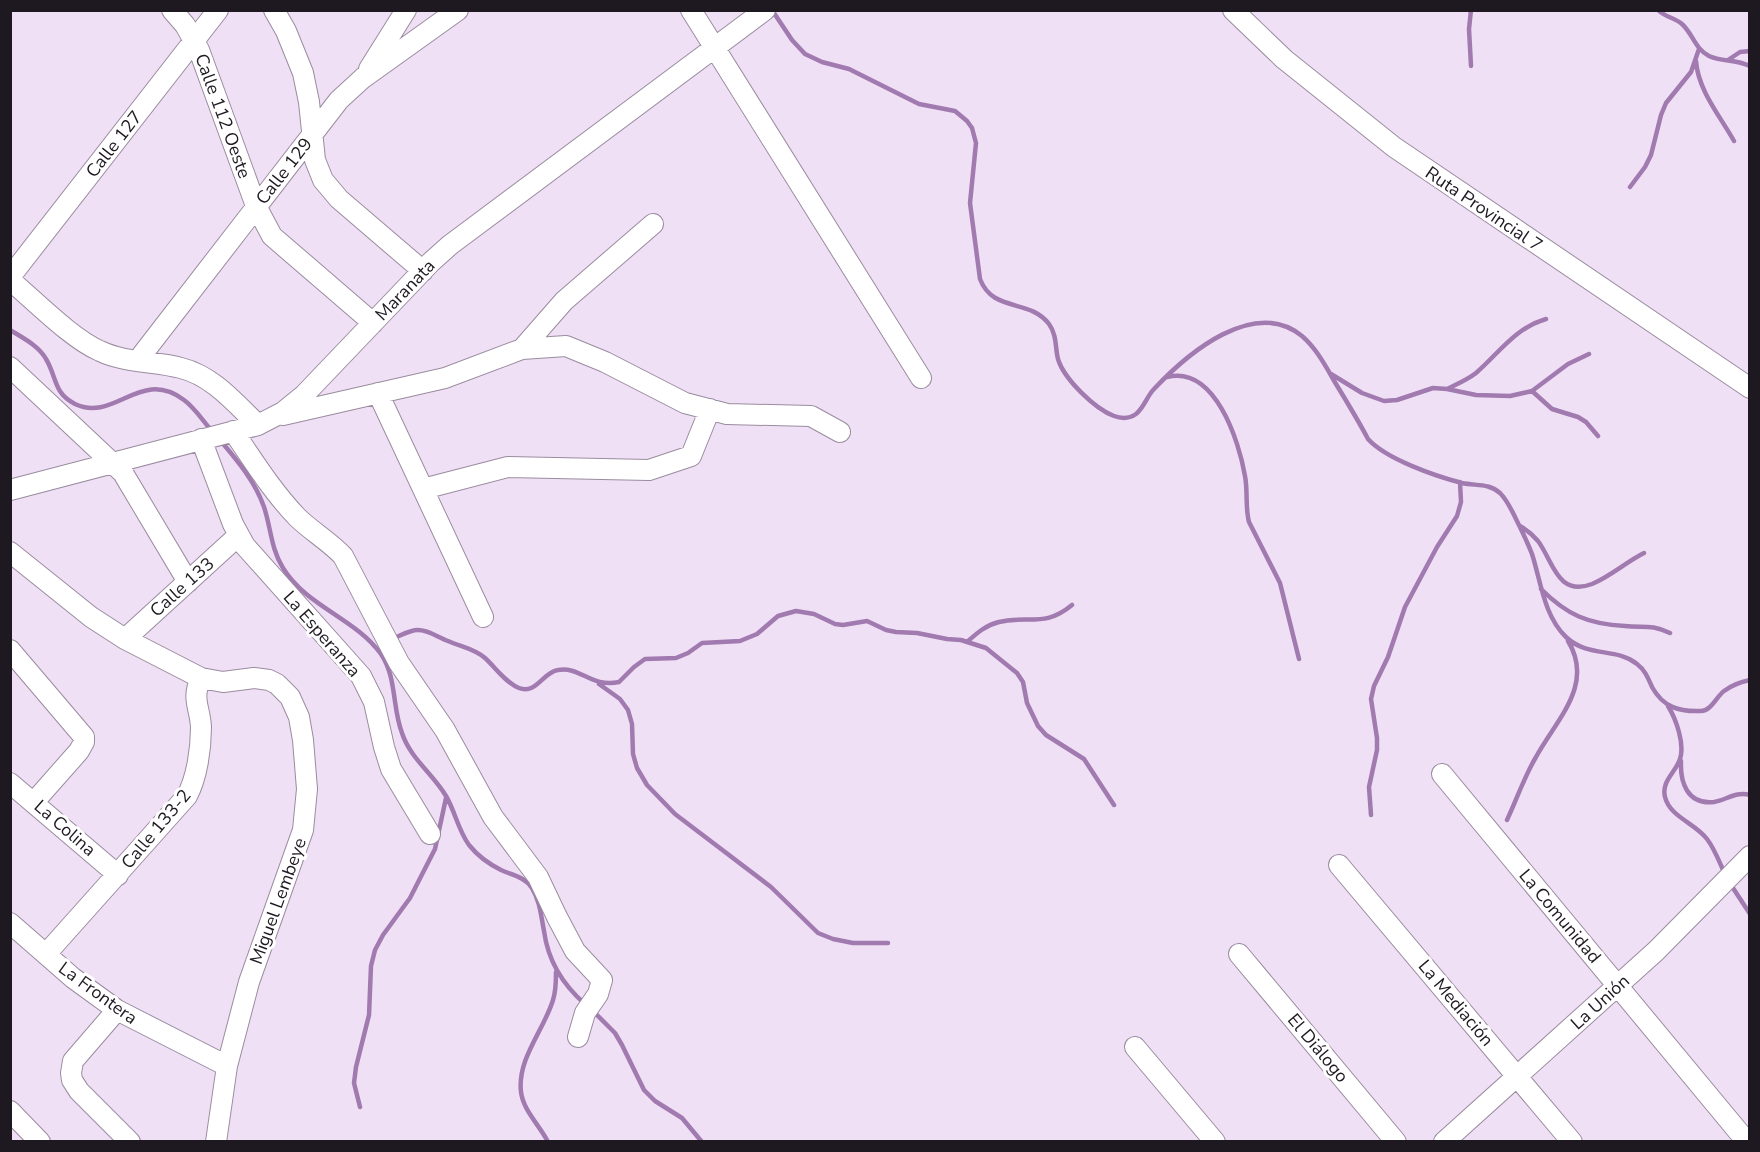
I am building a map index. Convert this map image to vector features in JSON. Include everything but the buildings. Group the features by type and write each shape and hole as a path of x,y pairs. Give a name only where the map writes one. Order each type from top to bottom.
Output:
{"street":[{"name":"Calle 112 Oeste","path":"172,10 195,41 256,206 273,236 373,323"},
{"name":"Calle 127","path":"10,279 218,10"},
{"path":"274,10 286,32 303,74 315,160 323,180 330,190 423,271"},
{"path":"363,78 406,10"},
{"name":"Calle 129","path":"138,360 339,100 363,78 458,10"},
{"path":"691,10 713,49 921,378"},
{"name":"Maranata","path":"10,490 266,421 297,401 423,271 470,230 765,10"},
{"name":"Ruta Provincial 7","path":"1233,10 1284,59 1394,147 1749,388"},
{"path":"522,348 564,301 653,224"},
{"path":"10,279 85,343 104,353 180,368 204,377 266,421 445,378 522,348 566,346 605,362 685,403 727,414 811,416 840,432"},
{"path":"10,367 128,480 188,582"},
{"path":"378,393 483,616"},
{"path":"423,489 508,467 649,470 691,456 710,410"},
{"path":"233,431 260,471 297,518 343,555 399,663 446,730 493,817 538,877 575,951 602,980 598,994 585,1013 578,1037"},
{"name":"La Esperanza","path":"201,440 239,535 254,557 361,676 374,702 391,769 430,834"},
{"name":"Calle 133","path":"125,639 239,535"},
{"name":"Miguel Lembeye","path":"10,552 91,617 125,639 201,678 223,682 261,678 277,684 290,697 299,717 303,740 307,802 303,830 258,953 226,1066 216,1142"},
{"path":"10,650 81,732 84,742 79,751 34,802"},
{"name":"Calle 133-2","path":"46,954 182,803 191,788 201,733 195,694 201,678"},
{"name":"La Comunidad","path":"1442,774 1747,1142"},
{"name":"La Colina","path":"10,783 118,874"},
{"name":"La Unión","path":"1444,1142 1656,951 1749,856"},
{"name":"La Mediación","path":"1339,865 1572,1142"},
{"name":"La Frontera","path":"10,923 88,989 117,1010 226,1066"},
{"name":"El Diálogo","path":"1239,954 1396,1142"},
{"path":"117,1010 73,1061 71,1073 72,1080 79,1091 130,1142"},
{"path":"1135,1047 1215,1142"},
{"path":"10,1111 40,1142"}],"waterway":[{"path":"772,10 792,40 805,54 822,62 849,69 919,104 955,111 967,121 972,128 976,143 970,203 980,279 993,297 1032,311 1049,324 1061,367 1073,384 1098,407 1117,417 1131,417 1139,411 1168,375 1203,346 1223,334 1243,326 1263,323 1283,326 1302,336 1312,347 1368,439 1376,446 1399,460 1425,471 1462,483 1482,485 1496,490 1502,496 1530,549 1548,609 1566,637 1583,648 1620,656 1637,664 1646,674 1656,694 1667,704 1679,709 1705,710 1721,693 1736,684 1750,680"},
{"path":"1471,10 1469,29 1471,66"},
{"path":"1658,10 1682,24 1704,53 1750,66"},
{"path":"1630,187 1651,155 1666,103 1691,72 1699,49"},
{"path":"1728,60 1740,52 1750,51"},
{"path":"1696,61 1705,92 1734,141"},
{"path":"1447,389 1476,373 1525,328 1546,319"},
{"path":"10,330 43,354 59,390 75,404 89,408 103,407 141,392 154,389 168,391 188,403 212,431"},
{"path":"1331,374 1362,393 1384,401 1397,400 1433,388 1476,395 1510,396 1532,391 1568,364 1589,354"},
{"path":"1167,377 1184,376 1199,382 1222,409 1230,426 1245,476 1249,522 1280,583 1299,659"},
{"path":"1532,391 1552,409 1578,417 1586,422 1598,436"},
{"path":"220,440 256,488 264,507 276,553 283,568 304,592 358,631 381,654 390,673 399,723 410,750 441,788 472,849 492,865 522,879 532,888 539,903 546,942 557,971 569,988 585,1004"},
{"path":"1371,815 1369,787 1377,750 1371,699 1374,686 1388,657 1405,607 1437,547 1457,516 1461,502 1460,482"},
{"path":"1520,526 1538,541 1558,575 1571,586 1580,587 1592,584 1644,553"},
{"path":"1541,589 1569,612 1579,617 1612,625 1652,627 1670,633"},
{"path":"967,642 994,623 1045,619 1072,605"},
{"path":"392,639 415,630 429,632 480,655 509,682 525,689 535,686 558,670 573,671 601,682 619,682 645,659 676,658 702,643 740,641 757,634 778,616 796,611 814,614 835,624 867,621 886,630 961,640 986,648 1017,673 1023,682 1027,703 1038,726 1046,735 1084,759 1114,805"},
{"path":"1507,820 1532,765 1570,702 1577,672 1575,657 1568,641"},
{"path":"599,684 620,699 628,710 632,724 633,754 637,768 647,785 675,814 771,887 818,933 853,943 888,943"},
{"path":"1668,706 1679,732 1681,753 1678,764 1665,786 1665,797 1672,810 1707,839 1724,872"},
{"path":"1681,761 1684,784 1691,796 1697,800 1714,802 1735,795 1750,795"},
{"path":"360,1107 354,1083 369,1015 371,966 375,950 410,898 435,849 446,798"},
{"path":"1733,888 1750,914"},
{"path":"548,1142 522,1099 521,1080 527,1056 553,1000 556,972"},
{"path":"596,1014 615,1033 644,1090 655,1101 682,1118 702,1142"}]}
